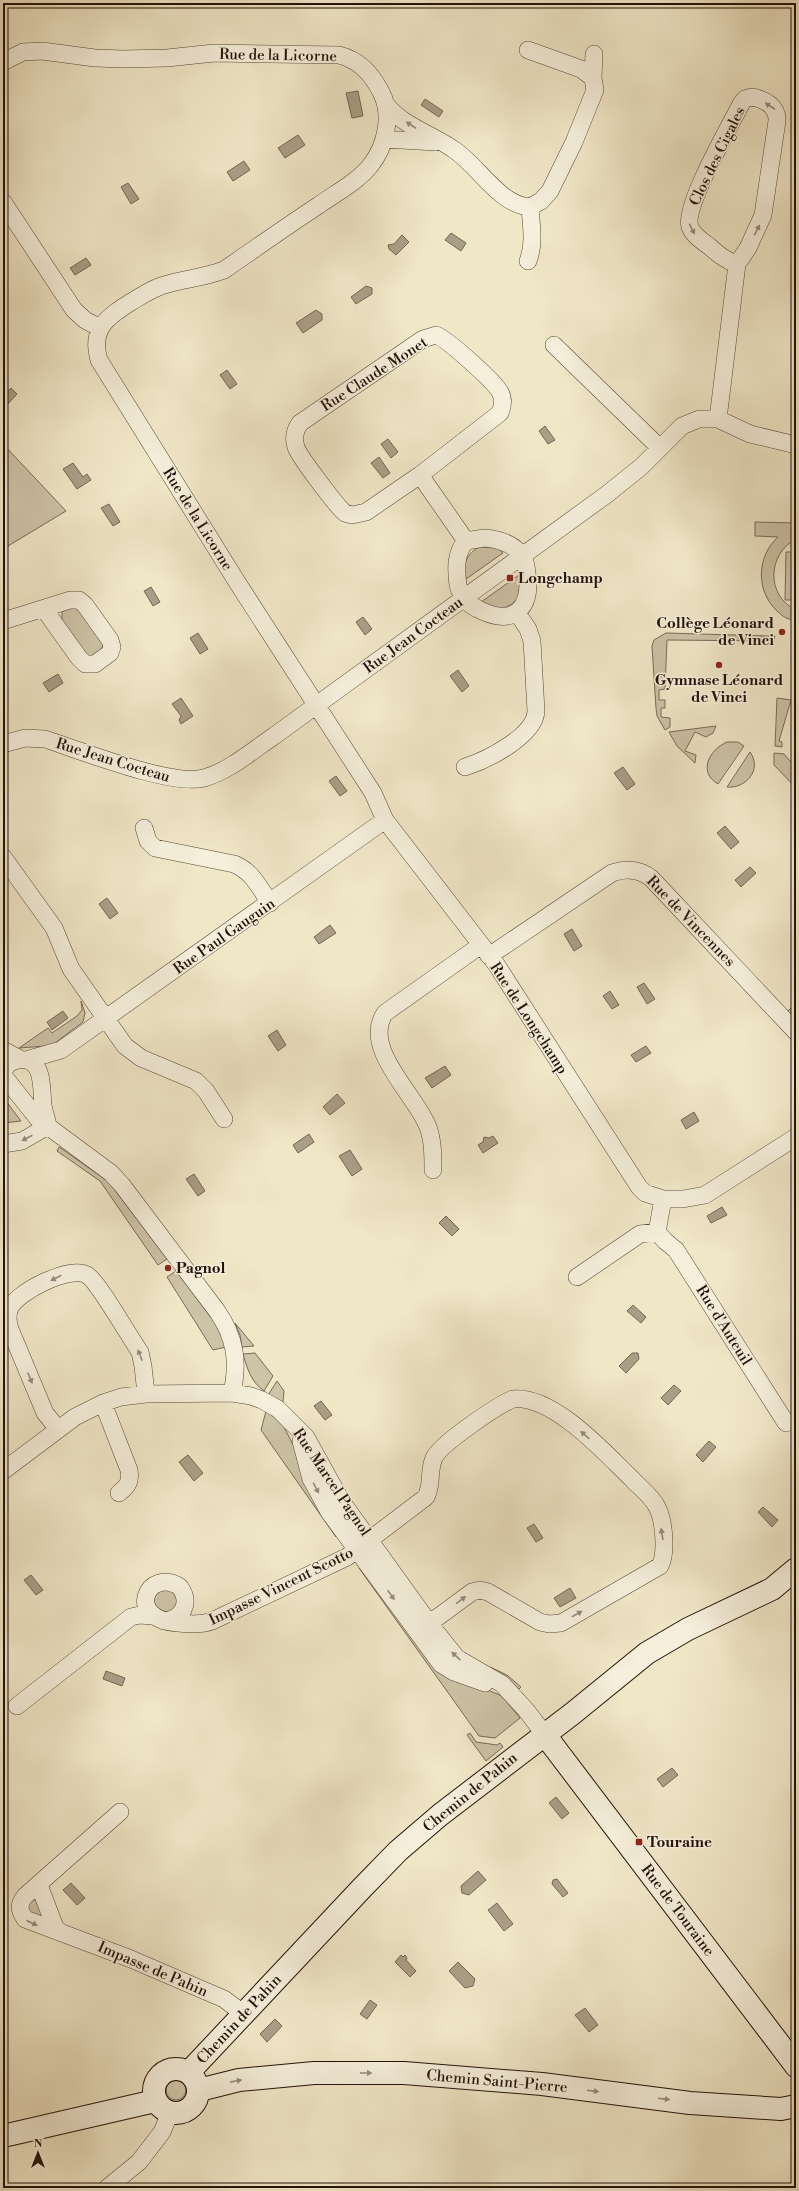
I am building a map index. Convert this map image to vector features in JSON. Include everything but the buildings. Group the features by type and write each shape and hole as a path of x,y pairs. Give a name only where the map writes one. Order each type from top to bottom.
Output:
{"street":[{"path":"528,50 581,69 592,78"},
{"name":"Rue de la Licorne","path":"3,62 23,52 42,51 95,58 123,59 167,58 214,53 339,55 354,60 362,66 378,86 385,103 387,120 384,139 375,158 362,174 224,270 150,290 110,316 100,328 97,338 97,351 103,368 316,704"},
{"path":"385,103 396,115 457,152 512,202 530,206 541,201 550,191 574,142 595,90 592,78 594,54"},
{"name":"Clos des Cigales","path":"718,419 737,264 748,248 763,215 777,121 777,113 774,108 752,97 745,99 741,104 698,190 688,217 690,228 696,236 722,258 737,264"},
{"path":"384,139 441,143"},
{"path":"3,204 74,310 85,320 100,328"},
{"path":"528,261 531,254 532,242 530,206"},
{"name":"Rue Claude Monet","path":"436,335 447,340 500,391 503,404 497,417 420,475 366,512 348,514 341,510 296,448 295,435 300,423 423,339 436,335"},
{"path":"554,345 660,448"},
{"name":"Rue Jean Cocteau","path":"3,744 25,738 45,739 165,777 194,780 211,776 232,765 629,477 687,423 699,419 718,419 750,434 796,445"},
{"path":"420,475 466,541"},
{"path":"484,538 497,540 514,548 522,555 526,566 528,591 525,603 517,613 506,616 490,615 471,606 464,598 459,588 456,570 461,549 466,541 484,538"},
{"path":"3,621 44,609"},
{"path":"465,767 491,757 528,729 535,721 536,710 532,641 528,629 517,613"},
{"name":"Rue de Longchamp","path":"316,704 373,792 385,820 485,950 633,1181 645,1193 662,1199 683,1199 705,1195 796,1137"},
{"name":"Rue Paul Gauguin","path":"23,1060 61,1050 106,1020 385,820"},
{"path":"144,828 148,841 155,848 234,864 243,868 250,873 270,903"},
{"path":"3,857 54,928 71,969 125,1046 133,1053 196,1081 206,1091 224,1118"},
{"name":"Rue de Vincennes","path":"433,1170 432,1145 428,1128 380,1048 378,1029 380,1020 385,1013 612,873 622,870 637,871 651,878 796,1032"},
{"path":"3,1050 37,1067 42,1079 43,1107 48,1126"},
{"name":"Rue Paul Gauguin","path":"42,1079 61,1050"},
{"path":"23,1060 9,1064 3,1073 22,1099 38,1119 111,1173 122,1185 228,1327 232,1339 235,1381 232,1392"},
{"path":"22,1099 28,1098 38,1091 42,1079"},
{"path":"3,1144 22,1141 48,1126"},
{"path":"577,1277 640,1234 657,1232 662,1199"},
{"name":"Rue d'Auteuil","path":"657,1232 676,1250 786,1423"},
{"path":"58,1429 45,1413 10,1329 8,1320 10,1309 20,1297 64,1274 80,1272 94,1280 140,1352 144,1366 146,1394"},
{"name":"Rue Marcel Pagnol","path":"3,1471 58,1429 84,1412 103,1403 121,1397 146,1394 232,1392 262,1400 278,1409 306,1437 342,1502 370,1540 423,1626"},
{"name":"Impasse Vincent Scotto","path":"17,1706 130,1617 136,1615 186,1624 206,1623 347,1557 426,1497 430,1487 432,1464 442,1446 508,1401 518,1399 534,1401 572,1422 602,1450 658,1508 665,1552 660,1566 561,1623 549,1624 540,1622 488,1592 480,1590 472,1592 423,1626"},
{"path":"103,1403 129,1470 130,1478 127,1487 119,1493"},
{"path":"295,1425 311,1479 329,1512 357,1550 423,1626 441,1664 454,1672 511,1693 545,1735"},
{"name":"Chemin de Pahin","path":"194,2081 244,2014 398,1852 440,1815 545,1735 646,1652 688,1629 772,1589 796,1569"},
{"name":"Rue de Touraine","path":"545,1735 796,2066"},
{"name":"Impasse de Pahin","path":"120,1812 20,1903 20,1911 24,1919 33,1924 52,1931 59,1931 131,1959 224,1999 244,2014"},
{"path":"39,1885 55,1926 59,1931"},
{"path":"3,2136 163,2107 184,2112 190,2109 198,2097 194,2081 176,2068 170,2069 159,2076 154,2088 163,2107 162,2132 139,2162 107,2188"},
{"name":"Chemin Saint-Pierre","path":"194,2081 240,2080 314,2073 404,2073 542,2084 690,2103 781,2109 796,2106"}],"shaded area":[{"path":"358,91 363,116 352,118 346,93"},
{"path":"425,99 443,111 439,117 421,105"},
{"path":"298,135 305,145 285,158 278,148"},
{"path":"244,161 250,170 233,181 227,172"},
{"path":"128,183 139,199 131,204 121,187"},
{"path":"451,233 466,243 461,251 445,240"},
{"path":"402,235 409,242 396,255 389,249 388,245 394,244"},
{"path":"86,258 91,265 75,275 70,268"},
{"path":"366,286 372,288 372,294 356,304 351,297"},
{"path":"316,310 322,314 322,320 303,333 296,323"},
{"path":"227,370 237,384 230,389 220,375"},
{"path":"11,388 17,394 6,406 3,406 3,397"},
{"path":"545,426 555,440 548,444 539,431"},
{"path":"388,439 398,452 391,458 381,444"},
{"path":"3,444 66,511 3,549"},
{"path":"379,457 390,473 383,478 371,463"},
{"path":"73,463 83,477 87,474 91,480 77,489 63,469"},
{"path":"109,504 120,522 113,526 101,508"},
{"path":"755,522 796,523 796,539 786,546 780,554 775,564 774,575 775,585 779,595 786,604 796,610 796,620 788,619 779,613 770,603 765,593 761,573 763,563 771,545 778,537 755,536"},
{"path":"795,546 796,608 794,608 794,600 785,600 786,552 795,552"},
{"path":"480,547 497,548 503,553 466,579 464,570 466,560 475,549"},
{"path":"519,575 521,595 512,604 507,607 498,608 481,602"},
{"path":"151,587 160,602 153,606 144,591"},
{"path":"68,607 78,608 103,644 101,651 97,656 86,656 62,622 62,612"},
{"path":"363,617 372,629 365,635 356,622"},
{"path":"198,633 208,649 200,654 190,638"},
{"path":"666,633 775,636 773,641 667,640 665,689 659,690 659,700 665,700 665,708 661,708 661,717 670,718 670,727 665,730 657,716 652,646 654,640"},
{"path":"458,670 469,686 462,692 450,676"},
{"path":"58,674 63,683 49,692 43,683"},
{"path":"181,698 193,716 181,724 179,720 181,716 172,704"},
{"path":"777,698 791,700 779,741 782,742 782,747 775,746"},
{"path":"716,726 713,733 706,737 695,732 685,751 696,755 695,763 677,746 669,732"},
{"path":"727,742 738,742 744,746 718,784 708,773 708,761 715,750"},
{"path":"750,752 754,765 753,772 750,777 746,782 740,785 727,787"},
{"path":"774,753 784,754 796,768 796,788 774,765"},
{"path":"623,767 635,784 627,790 614,773"},
{"path":"336,776 347,791 340,796 329,781"},
{"path":"725,826 739,842 731,849 717,833"},
{"path":"750,867 756,873 741,887 735,880"},
{"path":"107,898 118,913 110,919 99,904"},
{"path":"330,925 336,933 319,944 314,937"},
{"path":"572,929 582,946 574,951 564,934"},
{"path":"644,983 655,999 647,1004 637,987"},
{"path":"610,991 619,1005 612,1009 603,996"},
{"path":"81,1001 85,1013 83,1022 55,1043 47,1046 19,1048 48,1028 52,1033 77,1016 82,1010"},
{"path":"796,1003 796,1020 788,1011"},
{"path":"63,1011 68,1018 52,1030 47,1022"},
{"path":"277,1030 286,1045 278,1051 268,1036"},
{"path":"646,1046 651,1053 636,1062 631,1055"},
{"path":"445,1066 451,1075 432,1088 425,1078"},
{"path":"337,1094 345,1103 330,1115 323,1107"},
{"path":"3,1097 21,1121 3,1123"},
{"path":"694,1112 699,1121 686,1129 681,1120"},
{"path":"309,1134 314,1142 298,1153 293,1145"},
{"path":"493,1136 498,1143 483,1153 478,1145 483,1142 484,1137 489,1138"},
{"path":"59,1147 109,1182 167,1259 158,1265 100,1181 57,1151"},
{"path":"350,1150 362,1169 352,1176 339,1156"},
{"path":"194,1174 205,1191 198,1196 186,1179"},
{"path":"722,1207 727,1215 711,1223 707,1216"},
{"path":"446,1216 459,1229 452,1236 439,1223"},
{"path":"176,1271 216,1324 226,1347 213,1350 167,1277"},
{"path":"633,1305 646,1317 641,1323 627,1311"},
{"path":"235,1323 254,1346 242,1347 240,1335"},
{"path":"255,1353 273,1376 264,1391 253,1379 243,1354"},
{"path":"632,1353 638,1353 639,1359 626,1373 619,1366"},
{"path":"277,1381 284,1391 283,1402 268,1395"},
{"path":"674,1385 681,1391 668,1405 661,1398"},
{"path":"321,1401 332,1415 325,1420 314,1406"},
{"path":"266,1411 282,1423 338,1533 336,1537 261,1430"},
{"path":"709,1441 716,1447 703,1462 696,1455"},
{"path":"188,1455 203,1473 194,1481 179,1462"},
{"path":"763,1507 778,1520 772,1527 758,1512"},
{"path":"534,1524 543,1538 536,1542 527,1528"},
{"path":"359,1568 363,1570 476,1685 502,1696 520,1718 495,1738 479,1736"},
{"path":"31,1575 43,1590 36,1595 24,1580"},
{"path":"570,1588 576,1598 560,1607 554,1598"},
{"path":"172,1590 178,1601 172,1612 159,1612 152,1598 156,1591"},
{"path":"490,1667 507,1675 521,1687 519,1689 488,1670"},
{"path":"106,1671 125,1678 122,1686 103,1679"},
{"path":"470,1733 476,1742 497,1745 500,1743 503,1747 486,1761 467,1735"},
{"path":"672,1768 678,1775 663,1787 657,1779"},
{"path":"556,1797 569,1813 562,1819 549,1803"},
{"path":"478,1871 486,1880 469,1895 462,1893 461,1886"},
{"path":"557,1879 568,1893 563,1897 552,1884 553,1880"},
{"path":"71,1883 85,1898 77,1905 63,1890"},
{"path":"33,1897 37,1899 50,1925 29,1918 24,1902"},
{"path":"497,1903 513,1924 504,1931 488,1910"},
{"path":"401,1955 403,1957 405,1955 407,1958 406,1960 416,1971 410,1977 395,1962"},
{"path":"458,1962 475,1979 473,1986 465,1988 449,1971"},
{"path":"370,2000 377,2005 367,2019 360,2014"},
{"path":"585,2008 598,2025 589,2032 575,2015"},
{"path":"275,2019 282,2026 267,2042 260,2034"},
{"path":"176,2080 183,2083 186,2090 183,2097 176,2100 169,2097 166,2090 169,2083"}],"place":[{"name":"Longchamp","path":"510,578"},
{"name":"Collège Léonard de Vinci","path":"782,632"},
{"name":"Gymnase Léonard de Vinci","path":"719,665"},
{"name":"Pagnol","path":"168,1268"},
{"name":"Touraine","path":"639,1842"}]}
